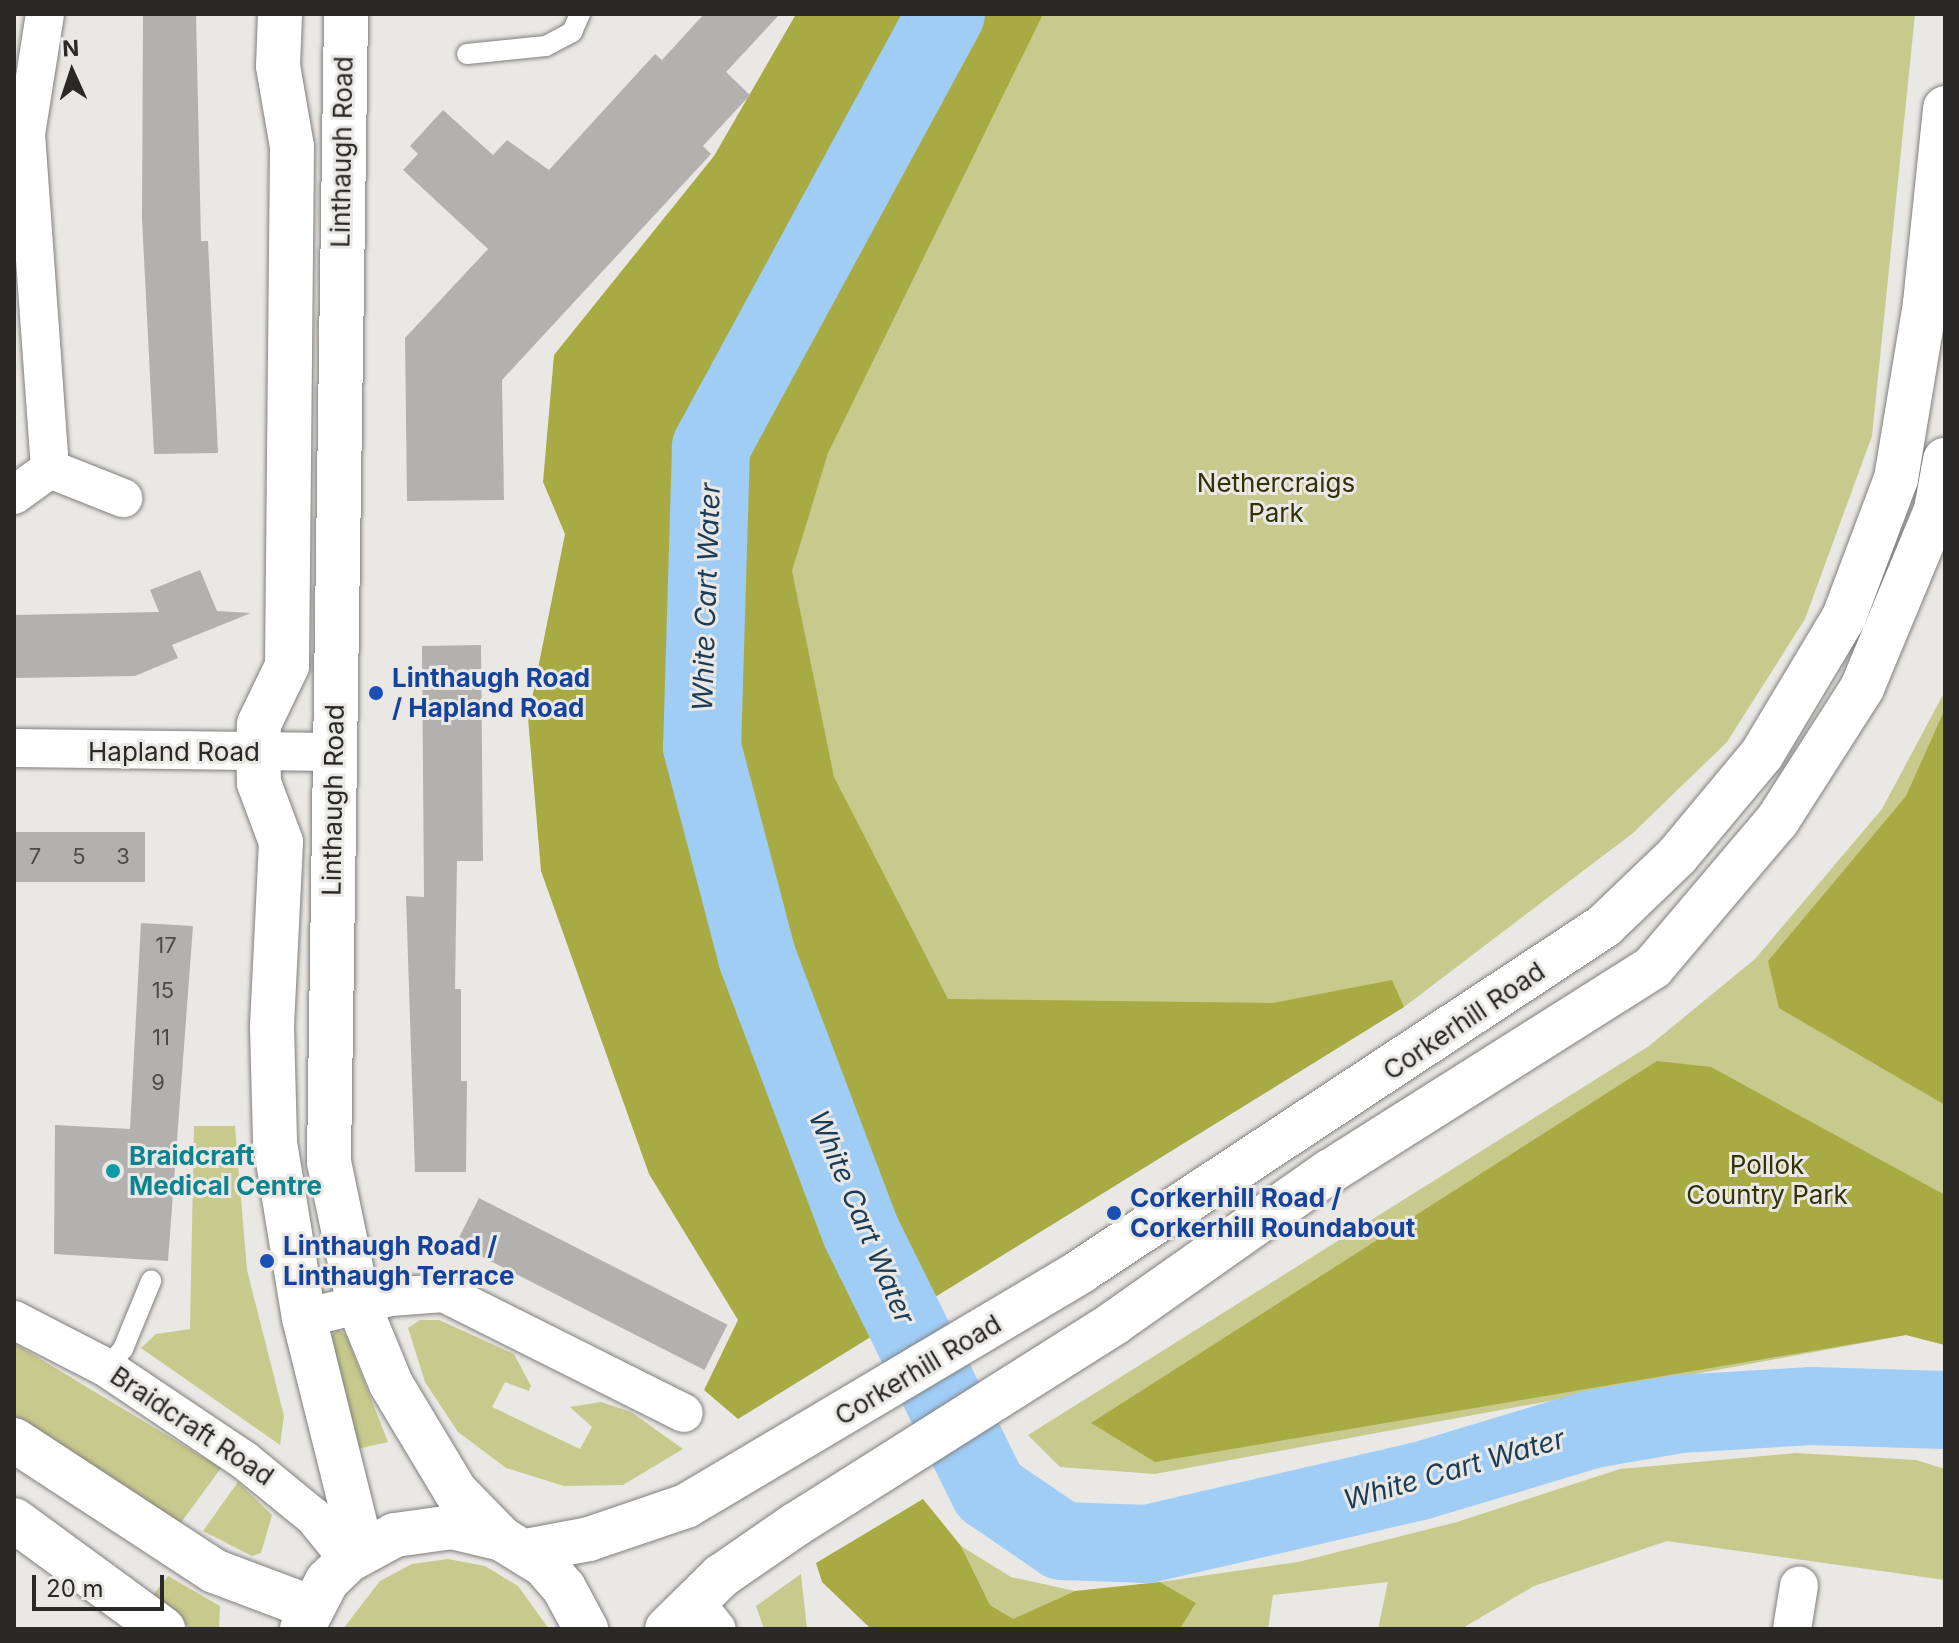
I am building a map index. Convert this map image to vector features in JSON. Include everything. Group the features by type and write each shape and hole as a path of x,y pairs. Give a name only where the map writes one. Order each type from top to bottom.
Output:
{"street":[{"path":"45,14 20,134 50,469"},
{"name":"Linthaugh Road","path":"280,14 278,66 292,147 287,666 259,724 258,752 259,783 281,842 272,1026 275,1143 304,1318 355,1556"},
{"name":"Linthaugh Road","path":"346,14 329,1162 359,1306 423,1445 456,1492 564,1588 586,1629"},
{"name":"Corkerhill Road","path":"514,1545 661,1516 778,1454 1081,1271 1604,926 1677,856 1762,754 1844,617 1896,479 1925,303 1945,108"},
{"name":"Corkerhill Road","path":"692,1620 795,1525 1114,1323 1329,1172 1653,967 1777,821 1862,688 1936,510 1945,460"},
{"path":"14,495 50,469"},
{"path":"50,469 123,498"},
{"name":"Hapland Road","path":"14,748 333,752"},
{"path":"304,1318 444,1293 684,1413"},
{"name":"Braidcraft Road","path":"14,1320 107,1368 283,1488 355,1556"},
{"path":"908,1375 941,1432"},
{"path":"14,1440 214,1571 306,1618 355,1556 417,1529 452,1527 514,1545"},
{"path":"14,1520 163,1629"},
{"path":"1792,1629 1799,1586"}],"lane":[{"path":"467,54 546,46 572,32 580,14"},
{"path":"107,1368 123,1349 151,1281"}],"green space":[{"path":"796,14 1043,14 828,453 792,571 834,777 948,999 1273,1003 1392,980 1404,1007 738,1419 704,1390 738,1320 649,1174 541,871 528,718 565,534 543,482 554,355 714,156"},
{"name":"Nethercraigs Park","path":"992,14 1915,14 1872,436 1805,619 1727,742 1633,833 1404,1007 926,1302 733,571"},
{"name":"Pollok Country Park","path":"1945,691 1945,1345 1906,1335 1155,1474 1060,1467 1028,1435 1649,1046 1755,959 1882,809"},
{"path":"1945,709 1945,1105 1779,1008 1768,961 1906,796"},
{"name":"Pollok Country Park","path":"1657,1061 1711,1067 1945,1195 1945,1345 1906,1335 1155,1462 1091,1423"},
{"path":"194,1126 235,1126 247,1270 284,1416 280,1445 141,1348 156,1334 190,1329"},
{"path":"420,1320 439,1320 514,1354 531,1386 529,1391 505,1382 492,1407 580,1449 592,1427 570,1407 601,1402 631,1412 683,1449 623,1485 564,1486 506,1468 458,1432 425,1382 408,1328"},
{"path":"337,1329 346,1335 388,1442 353,1450 330,1338"},
{"path":"14,1343 221,1468 180,1524 14,1416"},
{"path":"1796,1453 1916,1460 1945,1469 1945,1580 1667,1541 1534,1586 1461,1629 1378,1629 1388,1582 1273,1595 1268,1629 1180,1629 1196,1603 1160,1582 1298,1562 1457,1522 1620,1469"},
{"path":"238,1482 272,1515 261,1553 252,1556 203,1531"},
{"path":"923,1499 961,1546 990,1605 1013,1619 1075,1591 1160,1582 1196,1603 1180,1629 871,1629 822,1582 816,1563"},
{"path":"961,1546 1011,1577 1075,1591 1013,1620 990,1605"},
{"path":"448,1559 485,1566 518,1586 549,1629 343,1629 380,1581 412,1564"},
{"path":"801,1574 807,1629 764,1629 756,1606"},
{"path":"168,1576 220,1606 219,1629 191,1629 153,1595"}],"building":[{"path":"143,14 196,14 201,241 208,241 218,453 154,454 142,219"},
{"path":"704,14 780,14 726,72 750,95 703,146 711,154 502,380 504,500 407,501 405,338 488,249 403,170 418,154 410,146 443,110 493,155 507,140 549,170 655,54 662,60"},
{"path":"200,570 217,611 251,613 172,645 178,658 135,676 14,678 14,615 159,612 150,590"},
{"path":"481,645 483,861 457,861 455,989 461,989 461,1081 467,1081 466,1172 415,1172 406,896 424,897 422,646"},
{"path":"14,832 145,832 145,882 14,882"},
{"path":"141,923 193,926 168,1261 54,1254 55,1125 130,1129"},
{"path":"479,1198 728,1325 704,1370 456,1243"}],"waterway":[{"name":"White Cart Water","path":"946,14 711,447 702,747 757,957 861,1232 989,1491 1062,1541 1147,1544 1420,1481 1593,1429 1680,1414 1811,1406 1945,1410"}],"place":[{"name":"Linthaugh Road / Hapland Road","path":"376,693"},
{"name":"Braidcraft Medical Centre","path":"113,1171"},
{"name":"Corkerhill Road / Corkerhill Roundabout","path":"1114,1213"},
{"name":"Linthaugh Road / Linthaugh Terrace","path":"267,1261"}]}
